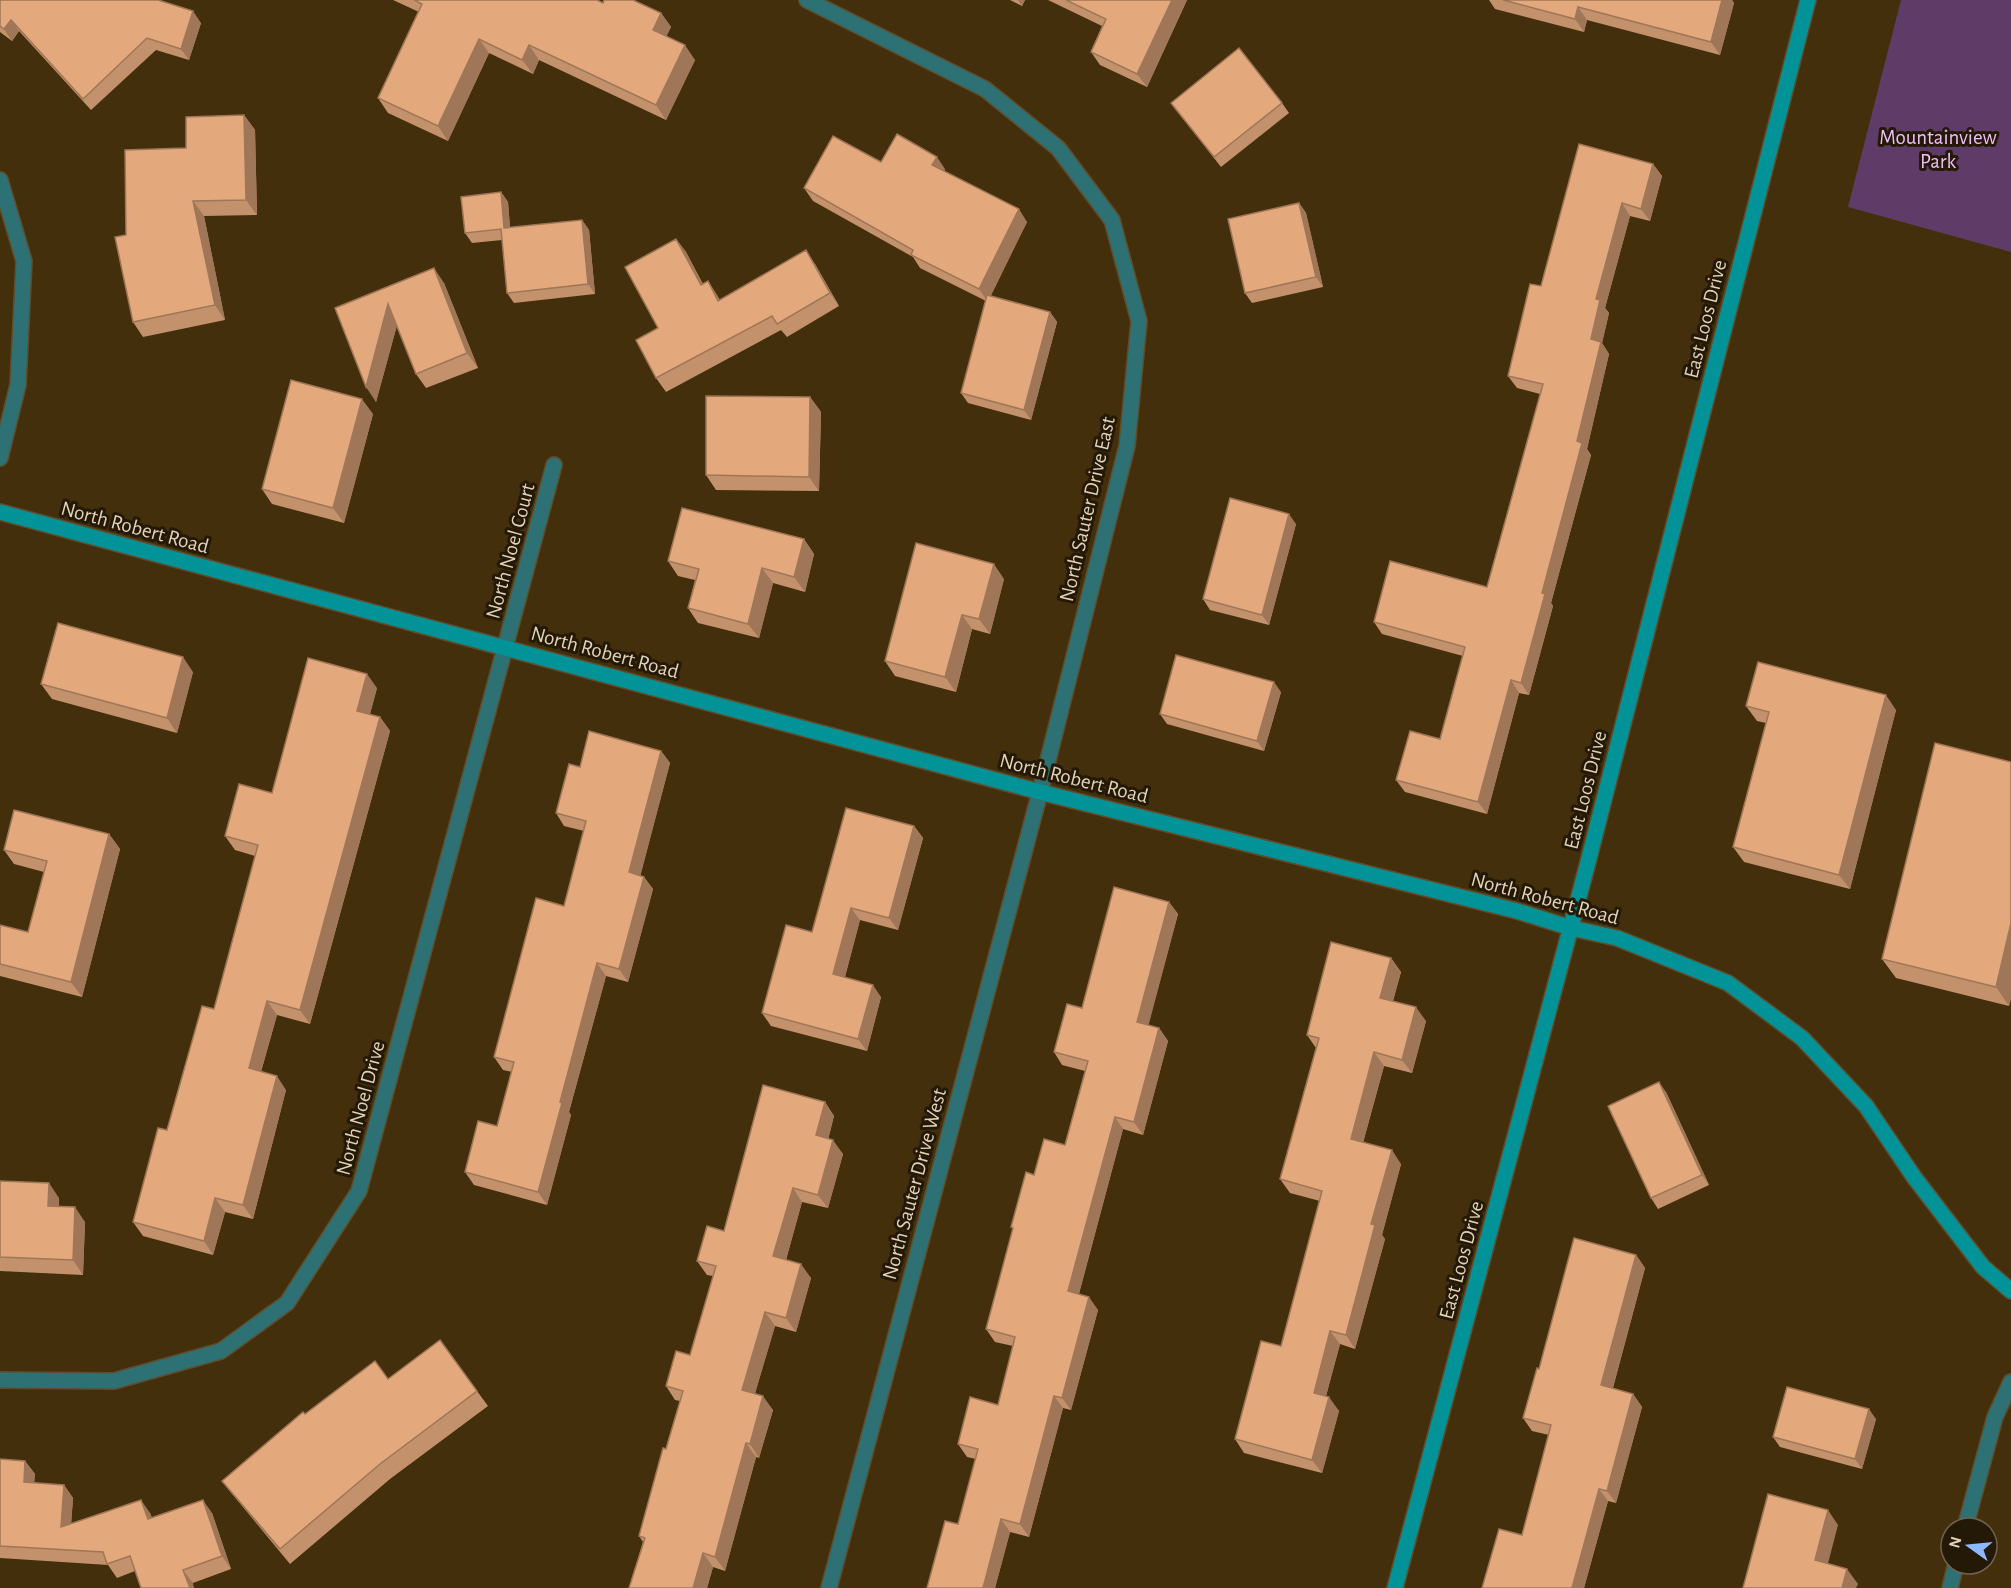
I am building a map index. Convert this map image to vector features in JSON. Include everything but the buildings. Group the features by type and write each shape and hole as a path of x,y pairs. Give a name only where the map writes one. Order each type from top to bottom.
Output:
{"main road":[{"name":"East Loos Drive","path":"1395,1588 1571,928 1808,0"},
{"name":"North Robert Road","path":"0,512 1040,792 1617,938 1728,983 1802,1038 1866,1107 1914,1177 1983,1267 2011,1291"}],"street":[{"name":"North Sauter Drive East","path":"807,0 985,89 1058,148 1112,220 1139,321 1127,446 1040,792"},
{"path":"0,180 24,261 18,385 0,458"},
{"name":"North Noel Court","path":"507,647 554,465"},
{"name":"North Noel Drive","path":"0,1380 114,1381 220,1351 287,1303 359,1191 507,647"},
{"name":"North Sauter Drive West","path":"828,1588 1040,792"},
{"path":"1968,1516 1995,1417 2011,1382"}],"green space":[{"name":"Mountainview Park","path":"1901,0 2011,0 2011,252 1848,207"}]}
